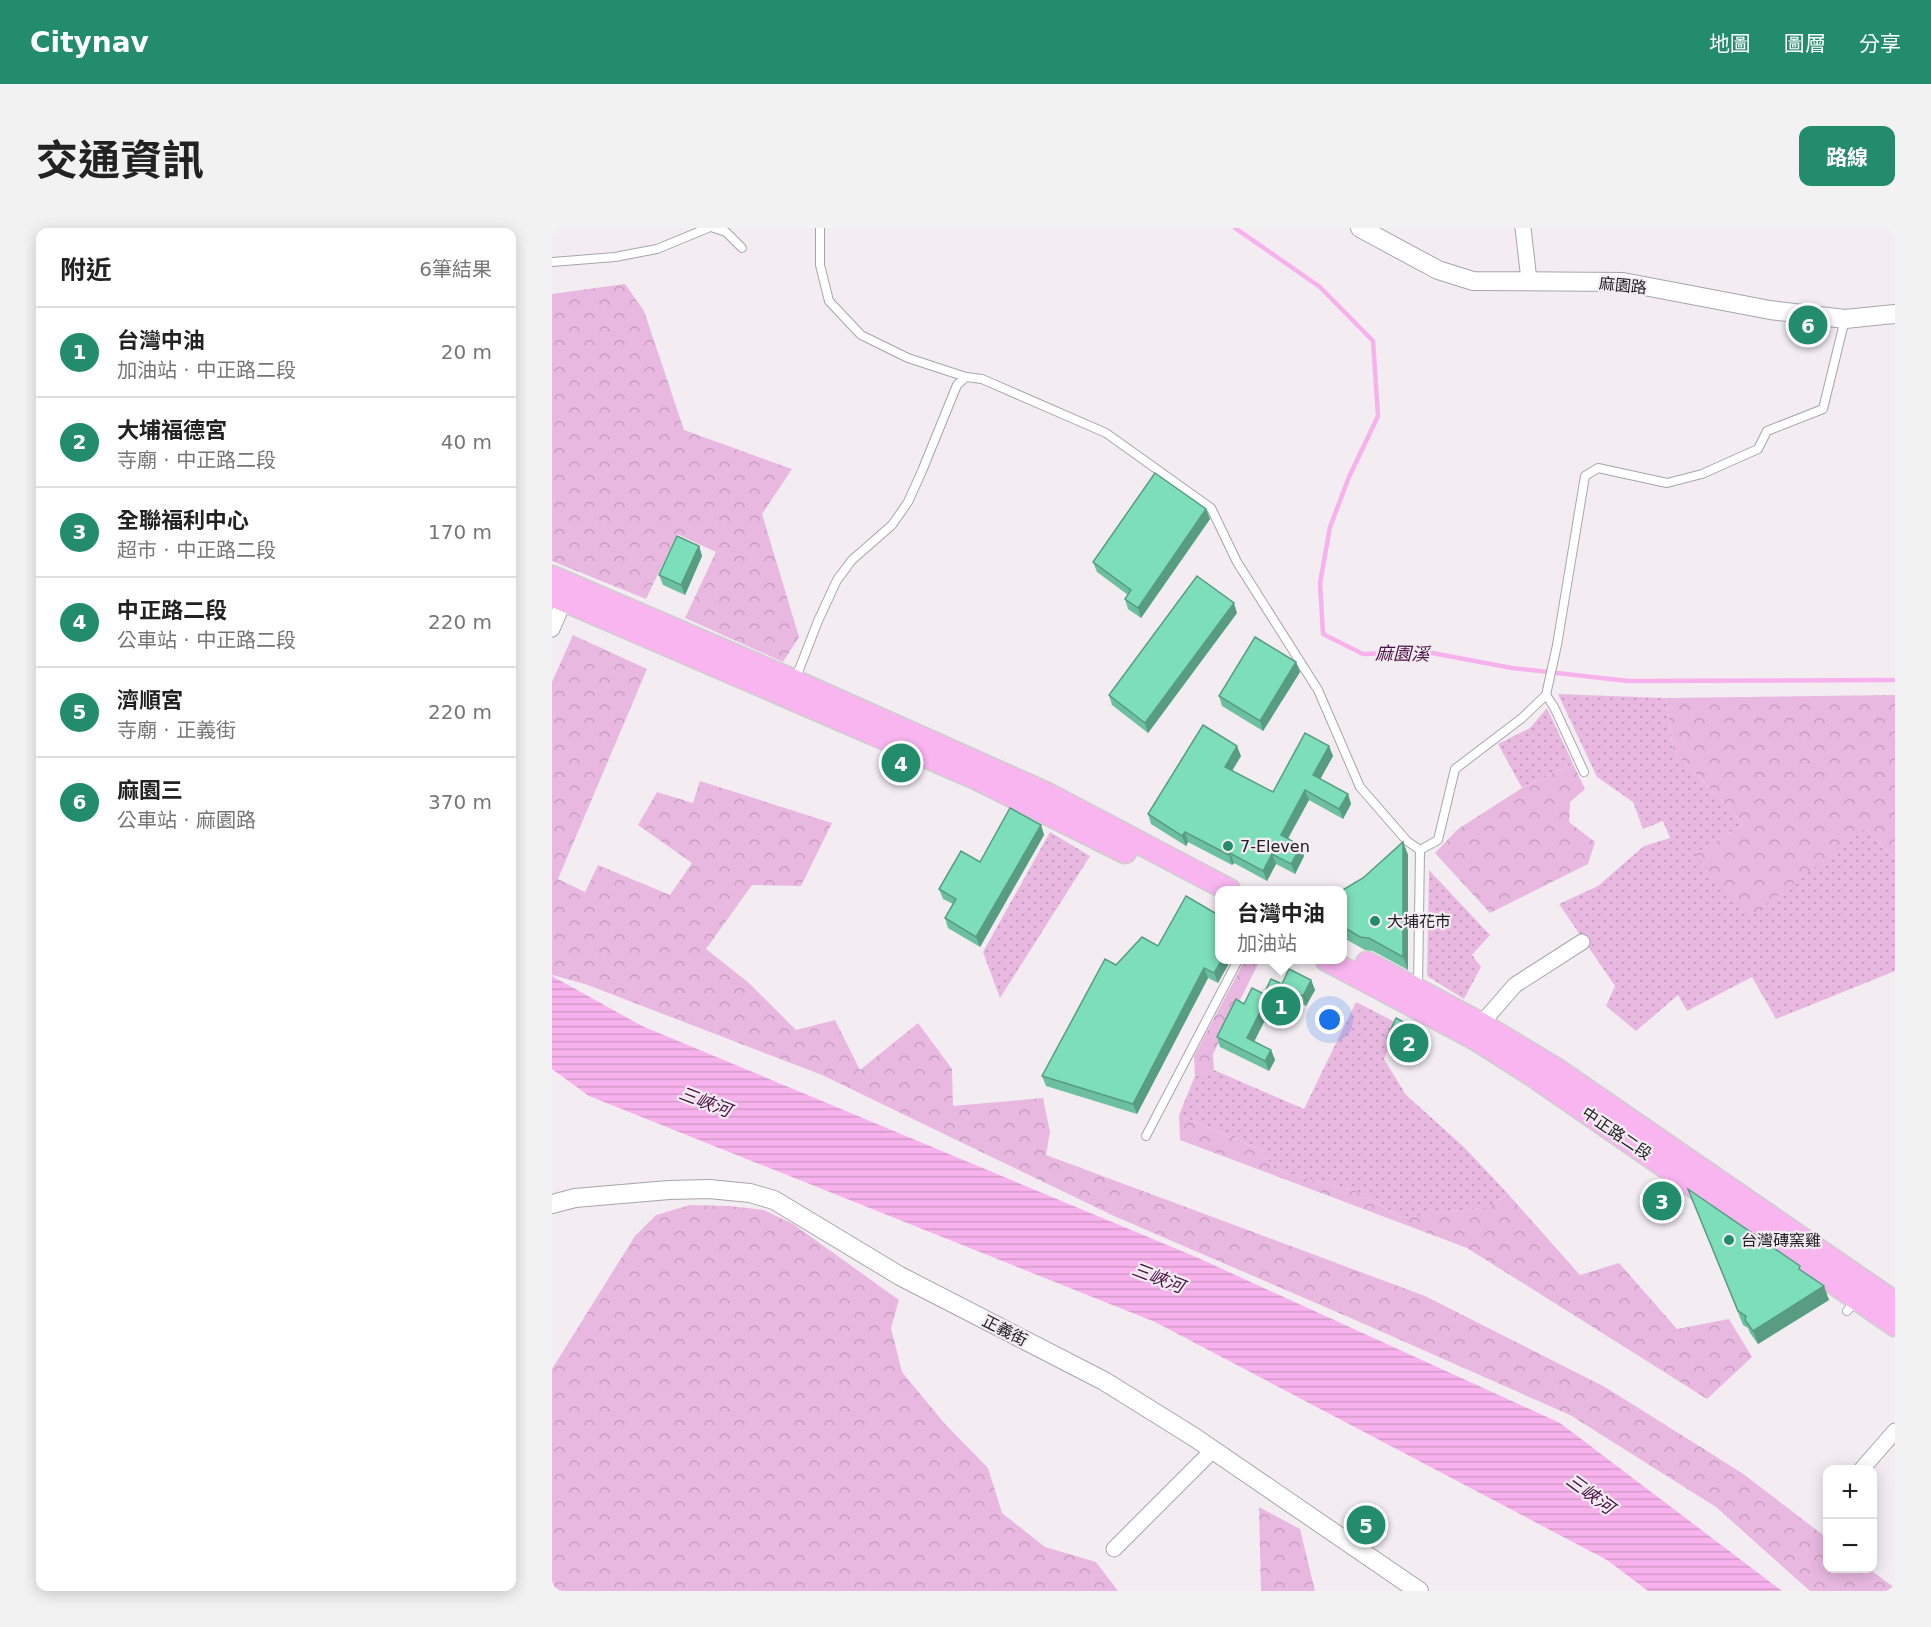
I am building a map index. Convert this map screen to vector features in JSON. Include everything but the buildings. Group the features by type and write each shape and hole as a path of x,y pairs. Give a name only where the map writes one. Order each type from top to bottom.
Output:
{"main road":[{"path":"560,590 794,681 1047,794 1220,886"},
{"path":"560,590 976,778 1215,899"},
{"name":"中正路二段","path":"1347,953 1481,1024 1557,1071 1868,1308"},
{"name":"中正路二段","path":"1335,964 1476,1039 1531,1074 1895,1325"}],"street":[{"name":"麻園路","path":"1360,228 1438,270 1473,281 1623,282 1770,310 1845,319 1895,314"},
{"path":"1523,228 1529,280"},
{"path":"552,629 560,590"},
{"path":"1481,1024 1515,985 1582,942"},
{"name":"正義街","path":"552,1204 575,1198 709,1189 750,1193 774,1200 900,1276 1104,1382 1213,1450 1419,1591"},
{"path":"1865,1465 1895,1431"},
{"path":"1114,1549 1213,1450"}],"lane":[{"path":"552,262 615,257 657,249 708,228"},
{"path":"714,228 726,232 742,248"},
{"path":"820,228 820,265 829,301 861,335 908,358 966,377 982,379 1106,433 1211,508 1237,562 1318,690 1360,787 1407,841 1420,850"},
{"path":"1420,850 1438,840 1455,769 1522,718 1546,695 1557,645 1586,476 1598,468 1667,483 1702,474 1758,449 1767,431 1823,409 1845,319"},
{"path":"794,681 837,580 852,561 892,525 908,502 957,385 966,377"},
{"path":"1546,695 1554,707 1584,772"},
{"path":"1418,990 1420,850"},
{"path":"1146,1136 1236,964"}],"green space":[{"path":"625,284 644,311 684,430 792,469 762,514 799,637 783,662 685,618 716,552 677,534 646,599 552,561 552,294"},
{"path":"573,635 647,669 558,879 585,892 598,865 670,895 692,863 638,825 657,792 693,803 700,781 832,823 801,886 752,885 706,949 749,983 796,1030 835,1020 860,1070 918,1023 952,1069 953,1106 1043,1098 1050,1132 1046,1155 1425,1296 1605,1387 1742,1473 1823,1535 1823,1573 1874,1573 1895,1588 1895,1591 1810,1591 1716,1507 1570,1415 1114,1216 822,1075 585,984 552,975 552,682"},
{"path":"1558,694 1666,698 1673,750 1744,824 1695,854 1866,829 1895,859 1895,971 1776,1019 1752,977 1687,1011 1678,995 1636,1031 1606,1006 1615,986 1559,904 1598,886 1644,846 1670,838 1663,821 1643,829 1633,802 1597,777"},
{"path":"1895,695 1895,859 1866,829 1749,917 1695,854 1744,824 1673,750 1666,698"},
{"path":"1547,708 1573,764 1522,788 1498,744 1530,728"},
{"path":"1573,764 1585,789 1570,802 1569,822 1595,842 1588,864 1490,913 1435,853 1458,829 1522,788"},
{"path":"1050,832 1090,856 1000,998 983,952"},
{"path":"1429,870 1490,935 1472,955 1481,967 1464,999 1427,976"},
{"path":"1243,964 1258,964 1213,1054 1214,1070 1195,1076 1194,1056"},
{"path":"1356,1002 1399,1024 1384,1059 1406,1095 1464,1147 1508,1194 1488,1207 1402,1218 1356,1191 1275,1170 1259,1149 1179,1115 1195,1076 1214,1070 1304,1109"},
{"path":"1179,1115 1259,1149 1275,1170 1356,1191 1402,1218 1488,1207 1508,1194 1580,1275 1619,1263 1677,1329 1729,1319 1752,1357 1707,1399 1467,1248 1180,1140"},
{"path":"690,1205 764,1210 793,1224 899,1300 891,1328 902,1372 945,1424 988,1468 1002,1513 1045,1547 1096,1562 1118,1591 552,1591 552,1369 635,1236 656,1215"},
{"path":"1259,1507 1300,1529 1315,1591 1261,1591"}],"water":[{"name":"三峽河","path":"552,976 642,1026 1196,1257 1560,1423 1782,1591 1648,1591 1607,1560 1155,1322 589,1096 552,1069"}],"waterway":[{"name":"麻園溪","path":"1235,228 1320,287 1373,341 1378,416 1349,477 1330,527 1320,583 1323,634 1363,654 1427,652 1512,668 1628,681 1895,680"}],"place":[{"name":"麻園三","path":"1808,325"},
{"name":"中正路二段","path":"901,763"},
{"name":"7-Eleven","path":"1228,846"},
{"name":"大埔花市","path":"1375,921"},
{"name":"台灣中油","path":"1281,1006"},
{"name":"大埔福德宮","path":"1409,1043"},
{"name":"全聯福利中心","path":"1662,1201"},
{"name":"台灣磚窯雞","path":"1729,1240"},
{"name":"濟順宮","path":"1366,1525"}]}
